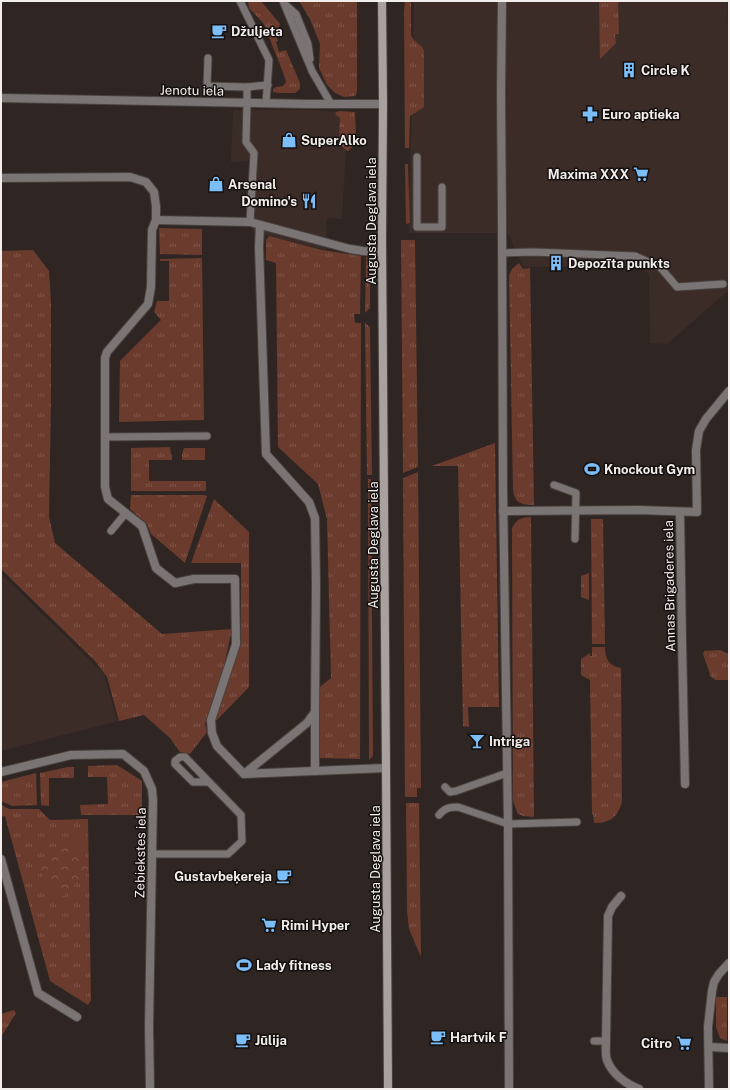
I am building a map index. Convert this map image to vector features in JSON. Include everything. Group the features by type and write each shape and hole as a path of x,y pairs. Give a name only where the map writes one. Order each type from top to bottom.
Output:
{"main road":[{"name":"Augusta Deglava iela","path":"382,1 382,252 388,1089"}],"street":[{"path":"502,1 502,253 508,824 509,1089"},
{"name":"Jenotu iela","path":"1,98 383,104"},
{"path":"1,178 130,177 146,182 154,192 156,220 152,230 148,304 107,352 105,358 105,487 108,499 142,526 156,568 175,583 194,579 235,579 236,644 211,720 212,732 216,746 244,774 386,768"},
{"path":"156,220 250,222 350,249 382,252"},
{"path":"260,225 259,247 266,454 309,502 315,518 315,771"},
{"name":"Annas Brigaderes iela","path":"685,784 680,512 697,512 696,450 699,431 706,419 729,390"},
{"path":"504,511 639,510 680,512"},
{"path":"244,774 307,722 315,712"},
{"name":"Zebiekstes iela","path":"1,772 71,755 123,754 144,771 152,789 153,800 149,1026 150,1089"},
{"path":"1,860 38,993 77,1017"},
{"path":"621,896 608,916 607,1061 622,1080 639,1089"},
{"path":"709,1089 708,1027 713,987 719,974 729,963"},
{"path":"709,1047 729,1048"}],"lane":[{"path":"240,1 269,60 266,103"},
{"path":"284,3 312,71 332,104"},
{"path":"208,58 207,86 247,87 268,85"},
{"path":"247,87 246,142 254,153 250,222"},
{"path":"417,157 417,227 442,227 442,187"},
{"path":"502,253 533,252 635,256 660,267 677,287 723,284"},
{"path":"105,437 206,436"},
{"path":"554,485 576,493 575,539"},
{"path":"111,531 125,514"},
{"path":"152,854 228,854 242,841 241,815 185,757 180,757 175,761 175,764 193,782 209,782"},
{"path":"445,787 450,792 456,791 507,773"},
{"path":"439,815 447,808 458,807 508,824 577,822"},
{"path":"594,1040 606,1041"}],"shaded area":[{"path":"414,1 727,1 729,49 729,290 667,344 650,343 649,275 641,266 523,267 508,233 409,233"},
{"path":"233,110 314,110 336,112 335,114 340,118 340,141 346,150 342,219 327,218 326,250 269,236 255,235 246,213 249,161 231,162"},
{"path":"1,574 103,673 118,721 1,751"}],"green space":[{"path":"248,1 261,1 280,24 276,36 278,41 276,42 279,52 286,50 300,83 300,89 295,93 273,92 273,89 283,86 286,82 264,24 249,8"},
{"path":"299,1 357,1 357,92 355,96 344,97 335,93 327,85 319,68 320,44 310,19"},
{"path":"405,1 411,1 411,35 424,50 424,107 410,116 409,148 405,148"},
{"path":"599,1 618,1 619,34 615,34 616,43 600,59"},
{"path":"339,111 355,112 355,139 354,144 348,151 344,148 340,141 340,118 335,114"},
{"path":"405,164 408,164 410,223 406,224"},
{"path":"159,228 202,229 202,255 160,254"},
{"path":"269,236 322,250 361,256 360,314 354,314 355,323 361,323 360,759 320,758 320,687 331,678 327,519 318,484 278,447 276,263 266,260 266,240"},
{"path":"401,240 415,240 418,467 403,473"},
{"path":"33,250 49,271 51,303 51,397 49,517 55,543 162,634 232,629 224,666 205,724 207,732 190,754 180,752 170,738 144,715 119,721 107,677 95,661 1,569 1,251"},
{"path":"366,257 370,258 370,308 365,313"},
{"path":"202,258 204,420 119,422 120,361 161,320 154,312 157,301 169,301 169,261 160,261 160,259"},
{"path":"519,263 523,269 530,268 534,505 522,504 519,502 515,498 513,490 509,275 512,269"},
{"path":"365,323 370,327 372,475 367,475"},
{"path":"495,443 499,707 468,707 469,727 463,726 458,466 432,466"},
{"path":"170,447 172,460 149,460 149,481 206,481 206,491 131,491 131,448"},
{"path":"184,448 205,448 205,460 182,460"},
{"path":"418,472 421,788 417,788 417,797 405,797 403,478"},
{"path":"368,479 371,479 373,756 369,760"},
{"path":"131,495 207,496 185,563 151,534 147,524 130,509"},
{"path":"214,499 249,532 249,687 215,722 215,717 241,640 241,563 191,563"},
{"path":"531,517 534,817 518,814 513,801 512,528 520,519"},
{"path":"591,519 603,519 605,644 592,644"},
{"path":"589,573 589,600 581,597 581,576"},
{"path":"592,647 605,647 608,661 613,666 621,668 622,802 615,816 609,821 600,823 594,823 592,814 590,680 581,675 581,659 590,653 590,656 592,656"},
{"path":"720,650 729,654 729,680 716,680 711,677 703,654 704,651"},
{"path":"117,765 142,781 142,815 81,815 80,805 108,804 107,777 88,777 88,766"},
{"path":"74,767 74,778 49,778 49,806 41,805 40,773"},
{"path":"36,773 37,805 12,806 1,801 1,782"},
{"path":"406,803 419,803 421,957 409,929 407,911"},
{"path":"1,805 9,809 39,809 50,820 88,819 91,1000 88,1005 50,981 5,816 1,817"},
{"path":"82,843 82,863 88,864 88,870 83,870 77,883 65,891 65,896 61,896 61,890 52,887 42,877 42,863 46,857 56,851 56,844"},
{"path":"716,997 727,997 727,1041 720,1038 716,1027"},
{"path":"14,1010 16,1013 1,1037 1,1014"}],"place":[{"name":"Džuljeta","path":"219,31"},
{"name":"Circle K","path":"629,70"},
{"name":"Euro aptieka","path":"590,114"},
{"name":"SuperAlko","path":"289,140"},
{"name":"Maxima XXX","path":"641,174"},
{"name":"Arsenal","path":"216,184"},
{"name":"Domino's","path":"309,201"},
{"name":"Depozīta punkts","path":"556,263"},
{"name":"Knockout Gym","path":"592,469"},
{"name":"Intriga","path":"477,741"},
{"name":"Gustavbeķereja","path":"284,876"},
{"name":"Rimi Hyper","path":"269,925"},
{"name":"Lady fitness","path":"244,965"},
{"name":"Hartvik F","path":"438,1037"},
{"name":"Jūlija","path":"243,1040"},
{"name":"Citro","path":"684,1043"}]}
